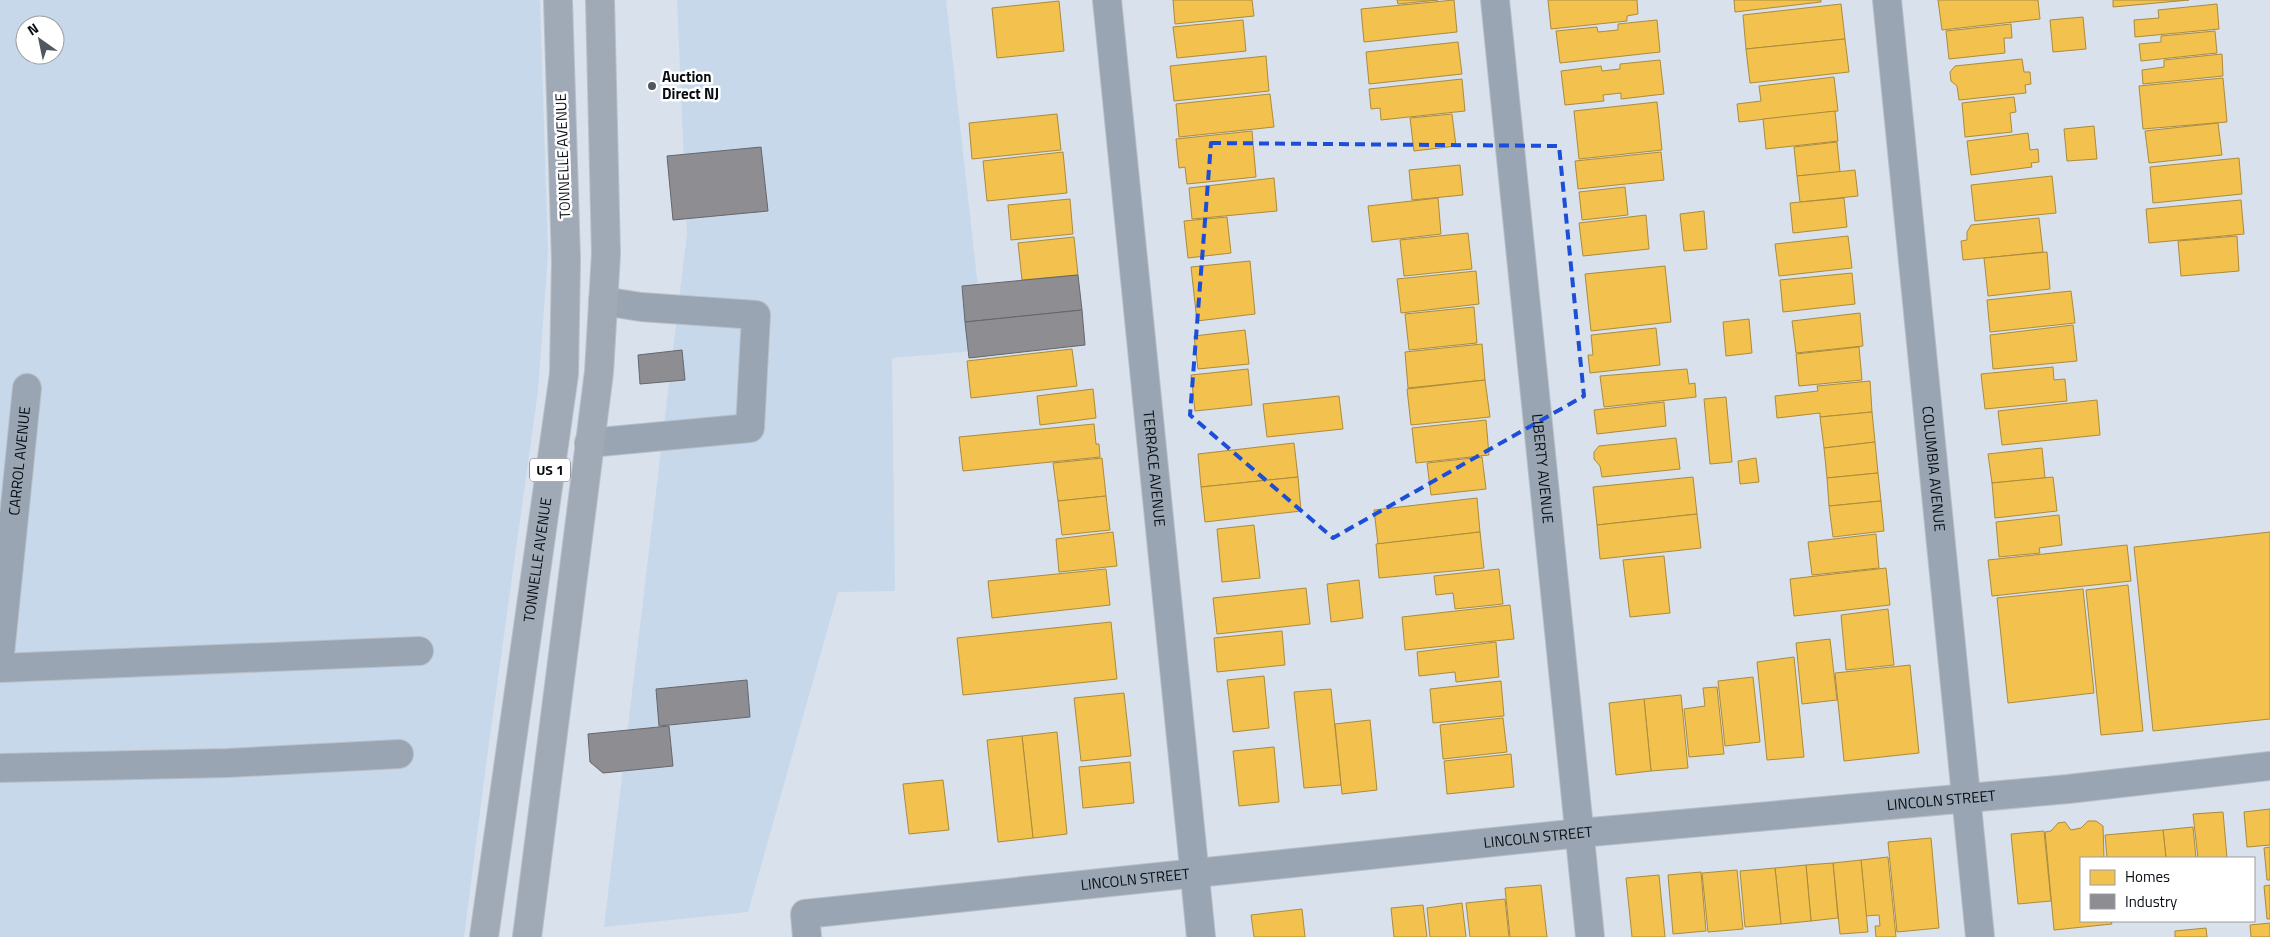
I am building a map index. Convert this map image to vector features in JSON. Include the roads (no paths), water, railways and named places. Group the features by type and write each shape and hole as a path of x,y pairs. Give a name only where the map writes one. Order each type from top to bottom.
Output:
{"highway":[{"name":"TONNELLE AVENUE","path":"484,937 564,374 566,260 558,0"},
{"name":"US 1","path":"526,937 599,372 606,254 600,0"}],"street":[{"name":"TERRACE AVENUE","path":"1107,0 1201,937"},
{"name":"LIBERTY AVENUE","path":"1495,0 1590,937"},
{"name":"COLUMBIA AVENUE","path":"1887,0 1980,937"},
{"path":"589,443 750,428 756,315 641,307 603,301"},
{"name":"CARROL AVENUE","path":"0,654 27,388"},
{"path":"0,668 419,651"},
{"path":"0,768 228,763 399,754"},
{"name":"LINCOLN STREET","path":"806,926 1195,873 1580,833 2068,790 2270,766"}],"place":[{"name":"Auction Direct NJ","path":"652,86"}]}
